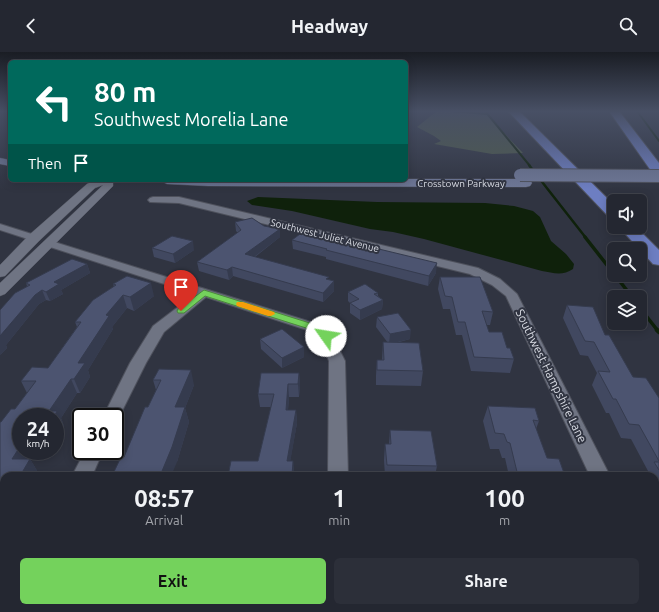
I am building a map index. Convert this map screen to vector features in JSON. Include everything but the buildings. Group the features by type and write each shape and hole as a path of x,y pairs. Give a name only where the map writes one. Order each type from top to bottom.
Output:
{"highway":[{"path":"539,137 607,207"},
{"path":"633,137 659,172"},
{"path":"634,234 659,260"}],"main road":[{"name":"Crosstown Parkway","path":"408,175 659,184"},
{"name":"Crosstown Parkway","path":"408,180 659,176"}],"street":[{"path":"0,273 34,238 91,186 100,182"},
{"path":"0,291 108,186 108,182"},
{"name":"Southwest Juliet Avenue","path":"152,200 179,200 474,271 496,282"},
{"path":"0,227 34,238"},
{"path":"48,243 309,326 326,336 337,361 338,472"},
{"name":"Southwest Hampshire Lane","path":"496,282 511,294 598,472"},
{"path":"116,408 138,363 158,330 204,293"},
{"path":"84,472 90,460"}],"shaded area":[{"path":"436,137 508,137 523,153 492,154 434,144 441,141"},
{"path":"258,197 377,202 485,203 514,206 533,211 540,217 551,241 566,254 574,264 573,269 565,273 542,271 424,239 393,232 370,229 292,211 252,205 247,201"}],"waterway":[{"path":"506,137 530,166"},
{"path":"656,137 659,141"},
{"path":"529,165 535,173"},
{"path":"539,178 586,238"},
{"path":"585,237 607,265"},
{"path":"620,282 627,290"},
{"path":"647,317 658,331"}],"slow traffic":[{"path":"240,304 271,314"}],"route":[{"path":"181,311 204,293 309,326 326,336"}]}
